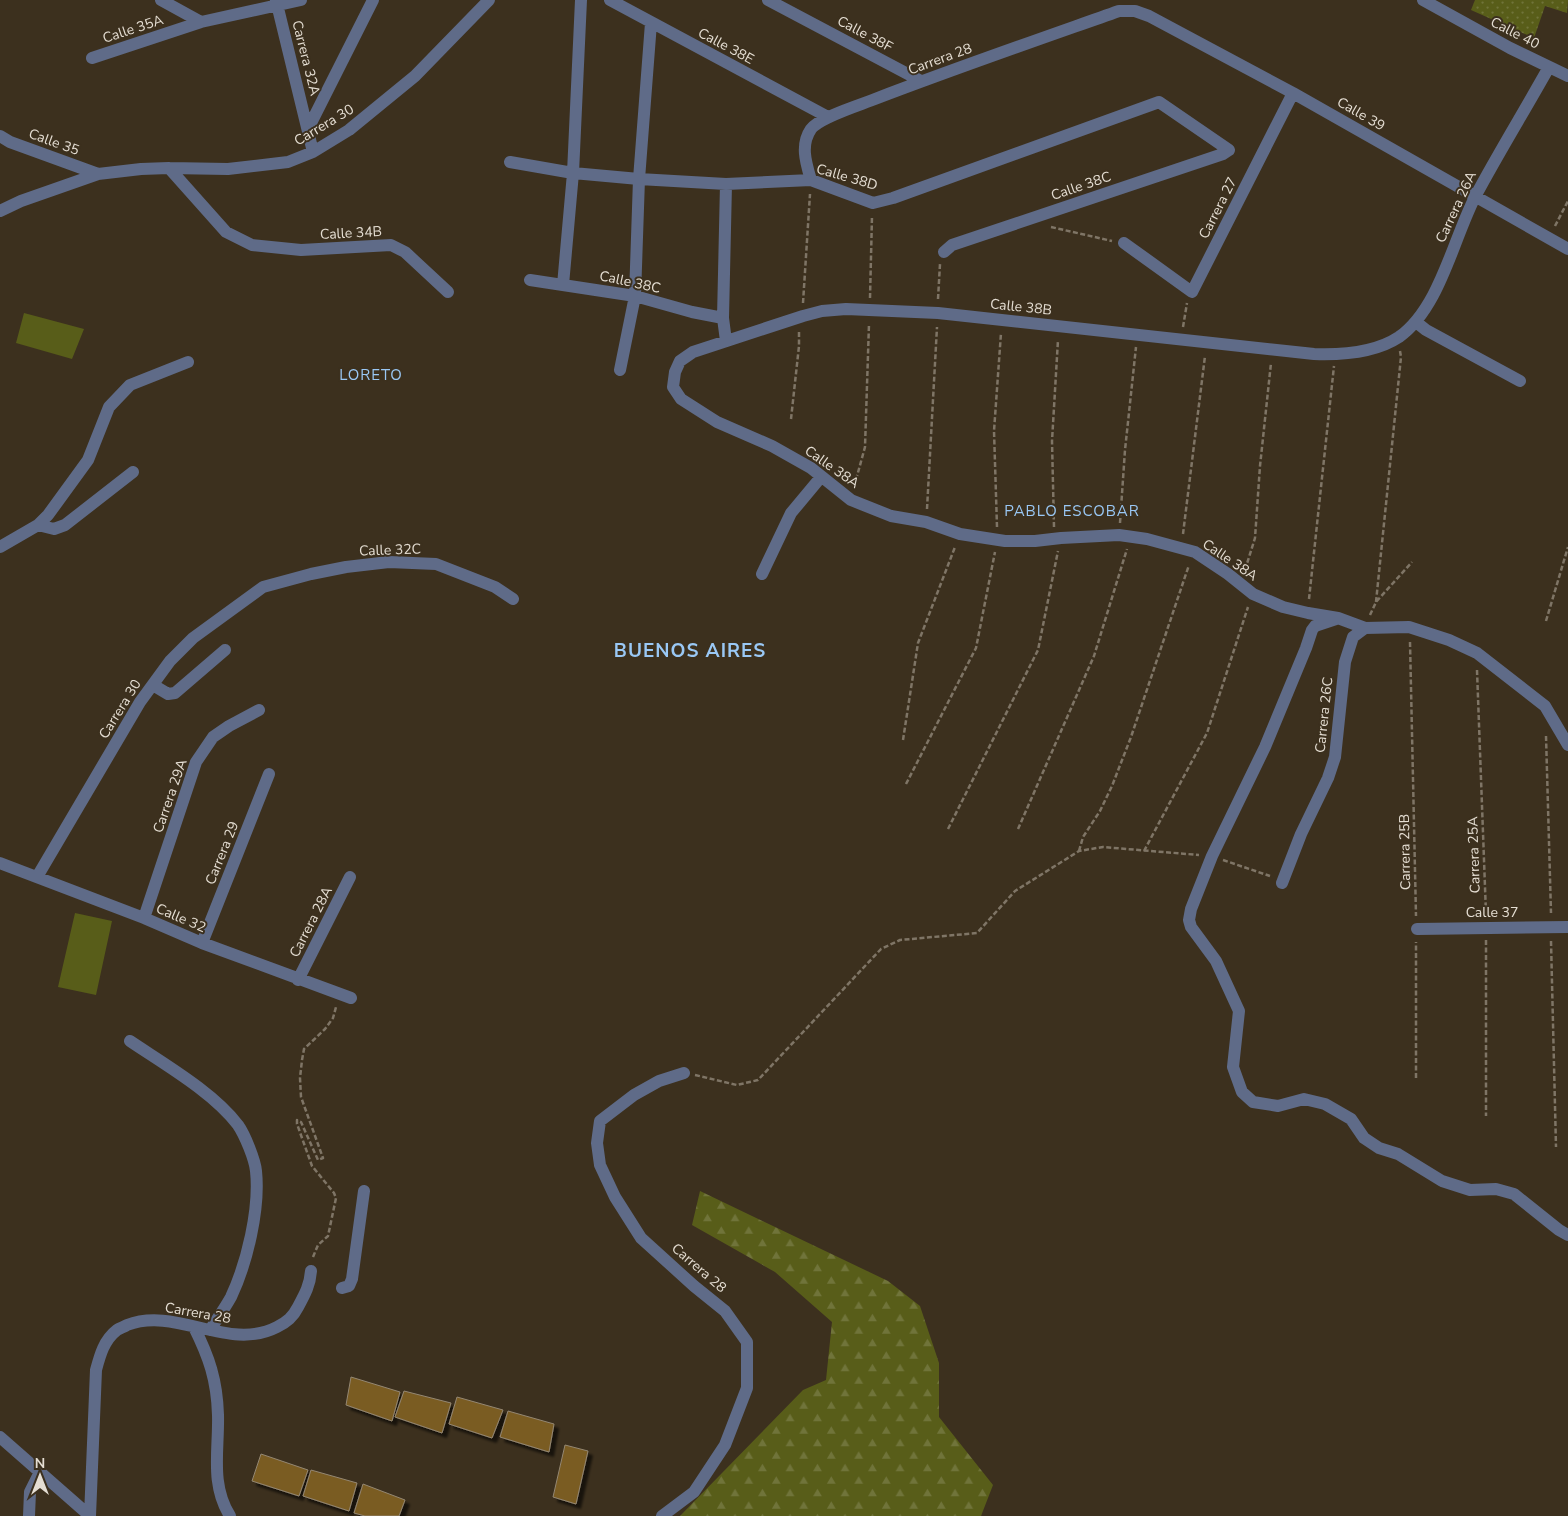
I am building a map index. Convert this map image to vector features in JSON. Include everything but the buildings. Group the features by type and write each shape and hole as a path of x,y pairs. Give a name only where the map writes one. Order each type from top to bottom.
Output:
{"street":[{"path":"161,0 201,22"},
{"name":"Calle 35A","path":"92,58 201,22 277,3 301,0"},
{"path":"308,130 373,0"},
{"name":"Carrera 30","path":"98,174 142,169 228,169 288,162 313,152 350,130 415,76 490,0"},
{"path":"563,285 573,173 582,0"},
{"name":"Calle 38E","path":"610,0 828,117"},
{"name":"Calle 38F","path":"768,0 921,81"},
{"name":"Calle 40","path":"1423,0 1510,48 1568,76"},
{"name":"Carrera 32A","path":"277,3 313,152"},
{"name":"Carrera 28","path":"811,180 805,159 804,141 812,128 828,117 921,81 1119,12 1135,11"},
{"name":"Calle 39","path":"1135,11 1149,16 1293,93 1568,249"},
{"path":"620,370 635,296 639,179 651,23"},
{"name":"Carrera 26A","path":"1379,346 1398,338 1416,322 1437,288 1475,197 1549,67"},
{"name":"Carrera 27","path":"1192,292 1293,93"},
{"name":"Calle 38D","path":"510,162 573,173 639,179 726,184 811,180 873,203 892,198 1159,102"},
{"name":"Calle 38C","path":"944,252 952,245 1223,154 1228,150 1159,102"},
{"name":"Calle 35","path":"0,136 10,142 98,174"},
{"name":"Calle 34B","path":"169,168 226,232 252,245 301,250 391,245 405,252 448,292"},
{"path":"0,211 21,201 98,174"},
{"path":"726,184 723,318 726,341"},
{"path":"1124,243 1192,292"},
{"name":"Calle 38C","path":"530,280 635,296 692,312 723,318"},
{"name":"Calle 38B","path":"675,372 680,361 693,352 803,316 822,311 846,309 938,313 1272,350 1335,355 1348,354 1379,346"},
{"path":"1416,322 1426,330 1520,381"},
{"path":"0,547 38,525 48,515 88,460 109,407 130,385 188,362"},
{"name":"Calle 38A","path":"675,372 673,388 681,399 717,422 772,446 812,468 850,500 890,516 926,522 960,534 998,540 1035,542 1058,538 1125,536 1148,539 1195,552 1253,594 1283,607 1338,618 1365,628 1409,627 1449,640 1476,653 1546,706 1568,745"},
{"path":"38,525 54,529 65,526 133,472"},
{"path":"762,574 791,513 821,477"},
{"name":"Calle 32C","path":"262,587 346,567 389,562 436,564 496,587 513,598"},
{"name":"Carrera 30","path":"37,876 140,702 170,661 193,638 262,587"},
{"path":"1338,618 1315,626 1312,630 1265,747 1212,856 1191,909 1191,927 1216,961 1239,1011 1233,1067 1242,1092 1254,1102 1278,1106 1304,1099 1325,1104 1351,1119 1364,1138 1379,1148 1398,1154 1442,1181 1470,1190 1496,1189 1514,1194 1568,1235"},
{"name":"Carrera 26C","path":"1282,883 1301,834 1336,757 1345,662 1353,637 1365,628"},
{"path":"153,685 168,694 175,693 225,650"},
{"name":"Carrera 29A","path":"144,918 196,762 213,737 259,710"},
{"name":"Carrera 29","path":"202,943 269,774"},
{"name":"Calle 32","path":"0,864 37,876 298,980 346,996"},
{"name":"Carrera 28A","path":"298,980 350,876"},
{"name":"Calle 37","path":"1416,929 1568,927"},
{"path":"130,1041 203,1092 227,1113 238,1127 256,1169 257,1194 244,1266 230,1299 210,1330"},
{"name":"Carrera 28","path":"662,1516 694,1492 725,1445 747,1388 747,1342 725,1310 694,1286 641,1238 615,1197 600,1165 597,1143 600,1121 634,1095 659,1081 684,1073"},
{"path":"342,1288 349,1286 352,1279 364,1191"},
{"name":"Carrera 28","path":"90,1516 96,1370 101,1352 108,1340 118,1329 148,1320 237,1334 254,1334 270,1330 288,1322 296,1312 310,1284 311,1271"},
{"path":"194,1327 207,1352 214,1380 218,1415 217,1481 230,1516"},
{"path":"0,1437 90,1516"},
{"path":"29,1516 30,1492 40,1472"}],"path":[{"path":"791,419 799,331 803,316 811,180"},
{"path":"1548,238 1568,201"},
{"path":"850,500 865,447 873,203"},
{"path":"1025,221 1124,243"},
{"path":"926,522 940,262 944,252"},
{"path":"1182,340 1184,312 1192,292"},
{"path":"906,784 976,648 998,540 994,431 1002,320"},
{"path":"948,829 1038,650 1058,538 1052,440 1059,326"},
{"path":"1018,829 1094,656 1125,536 1126,450 1137,335"},
{"path":"1365,628 1376,602 1402,357 1398,338"},
{"path":"1181,548 1206,343"},
{"path":"1240,584 1255,538 1260,466 1272,350"},
{"path":"1308,613 1335,355"},
{"path":"903,740 918,643 960,534"},
{"path":"1546,621 1568,547"},
{"path":"1079,851 1083,837 1100,811 1112,786 1195,552"},
{"path":"1376,602 1412,562"},
{"path":"1144,851 1206,733 1253,594"},
{"name":"Carrera 25B","path":"1409,627 1416,929 1416,1078"},
{"name":"Carrera 25A","path":"1476,653 1486,927 1486,1116"},
{"path":"684,1073 737,1085 758,1080 881,949 900,940 977,933 1015,891 1079,851 1102,847 1212,856 1265,873 1282,883"},
{"path":"311,1271 312,1258 318,1245 328,1236 336,1198 312,1166 297,1124 297,1120 301,1122 318,1160 323,1158 301,1097 300,1078 302,1060 304,1049 325,1029 346,996"}],"green space":[{"path":"1475,0 1568,0 1567,13 1545,6 1534,38 1471,10"},
{"path":"24,313 84,329 72,359 16,343"},
{"path":"75,913 112,921 96,995 58,987"},
{"path":"700,1191 888,1281 920,1306 939,1363 939,1417 993,1485 981,1516 680,1516 803,1390 826,1380 832,1322 775,1272 692,1225"}],"district":[{"name":"LORETO","path":"371,375"},
{"name":"PABLO ESCOBAR","path":"1072,511"},
{"name":"BUENOS AIRES","path":"690,651"}]}
